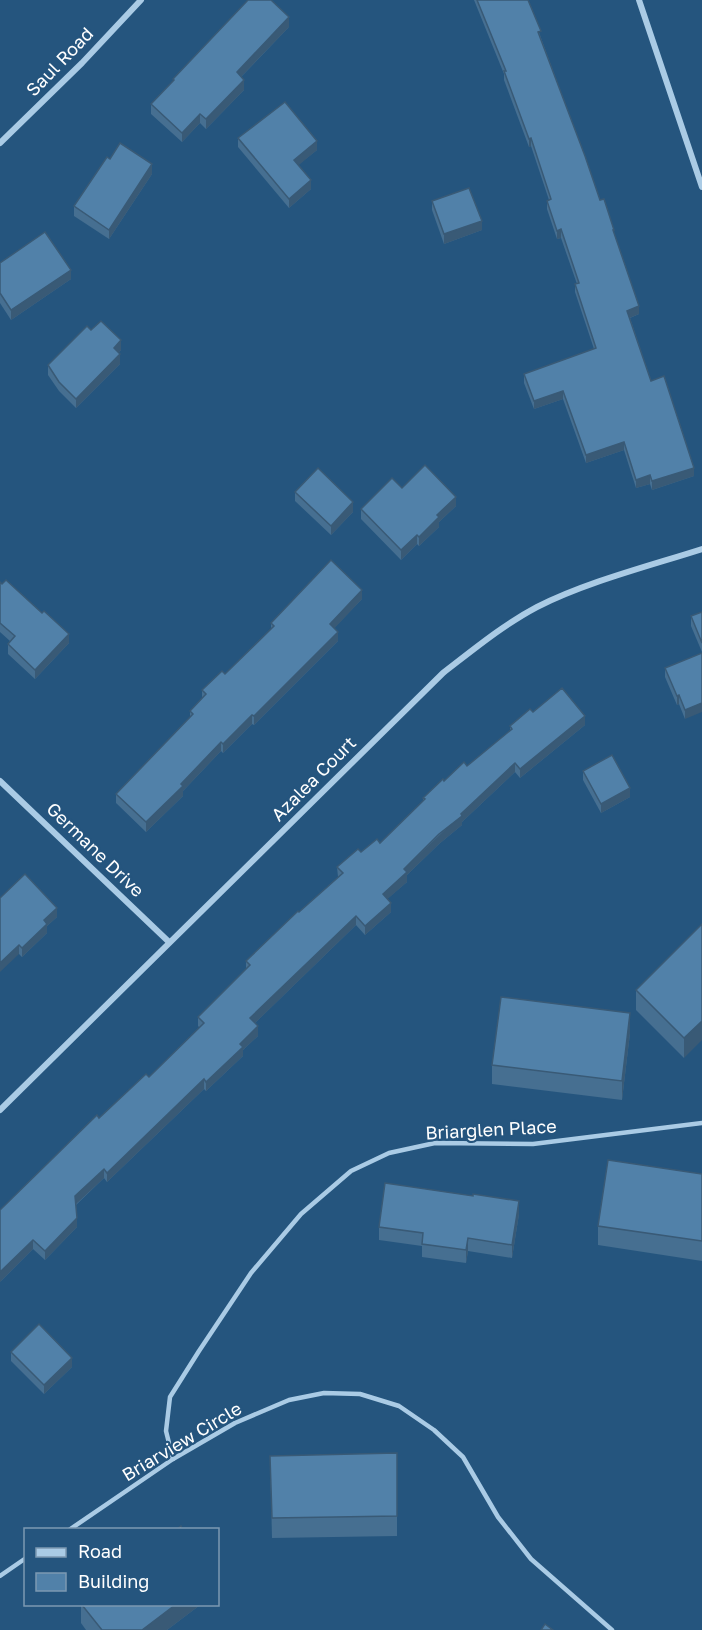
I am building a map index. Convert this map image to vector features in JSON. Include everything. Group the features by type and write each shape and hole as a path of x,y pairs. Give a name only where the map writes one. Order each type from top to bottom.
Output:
{"street":[{"name":"Saul Road","path":"0,143 82,63 141,0"},
{"path":"639,0 702,187"},
{"name":"Azalea Court","path":"0,1110 443,673 509,624 537,607 590,585 702,549"},
{"name":"Germane Drive","path":"0,781 169,942"}],"lane":[{"name":"Briarglen Place","path":"173,1459 166,1431 170,1397 251,1273 301,1214 351,1171 389,1153 435,1143 533,1144 701,1122"},
{"name":"Briarview Circle","path":"72,1528 173,1459 235,1423 289,1401 324,1393 360,1394 399,1406 434,1430 463,1457 498,1517 531,1559 612,1630"},
{"path":"0,1576 24,1559"}],"building":[{"path":"248,0 271,0 289,17 237,72 244,80 206,119 200,114 182,133 151,104"},
{"path":"477,0 528,0 600,200 604,199 639,306 627,311 651,381 664,376 694,468 652,481 650,475 636,480 624,442 586,455 563,391 534,401 524,374 596,348 575,284 579,283 561,229 557,231 547,201 551,199 531,138 529,139 504,71 506,71"},
{"path":"285,102 317,141 294,160 311,180 289,199 238,138"},
{"path":"120,143 152,164 109,230 74,206 107,157 110,159"},
{"path":"469,188 482,221 444,234 432,201"},
{"path":"45,232 71,270 11,310 0,293 0,263"},
{"path":"101,321 121,340 114,348 120,354 76,399 59,382 48,365 87,326 91,330"},
{"path":"425,465 456,497 419,537 417,535 401,550 361,509 392,478 402,488"},
{"path":"318,468 353,502 331,526 295,492"},
{"path":"331,560 362,590 330,624 338,632 254,716 252,715 223,744 221,742 181,784 183,786 146,822 116,794 193,714 190,711 206,694 202,690 222,671 225,674 274,626 271,623"},
{"path":"6,580 69,634 35,670 8,644 15,636 0,623 0,582 2,584"},
{"path":"702,612 702,643 691,616"},
{"path":"702,653 702,703 685,710 665,668"},
{"path":"562,688 585,716 520,769 515,763 404,869 407,872 383,894 391,903 365,926 356,916 250,1018 258,1026 240,1044 243,1047 206,1082 204,1079 107,1173 104,1169 75,1196 77,1218 45,1251 33,1240 0,1272 0,1210 97,1115 99,1118 146,1074 149,1077 204,1023 198,1017 250,965 246,961 298,911 343,873 337,867 358,849 361,852 377,839 380,843 443,779 444,781 464,762 467,766 512,729 510,726 530,709 533,712"},
{"path":"612,755 630,788 601,804 583,771"},
{"path":"25,874 57,908 44,920 47,924 22,948 19,945 0,963 0,898"},
{"path":"702,924 702,1021 684,1038 636,990"},
{"path":"501,997 630,1013 622,1081 492,1065"},
{"path":"608,1160 702,1174 702,1241 598,1226"},
{"path":"385,1183 519,1201 512,1245 468,1238 466,1250 422,1244 423,1233 379,1227"},
{"path":"39,1324 72,1358 44,1385 11,1352"},
{"path":"397,1453 397,1516 272,1518 270,1456"},
{"path":"83,1606 174,1606 142,1630 102,1630"},
{"path":"545,1624 553,1630 541,1630"}]}
